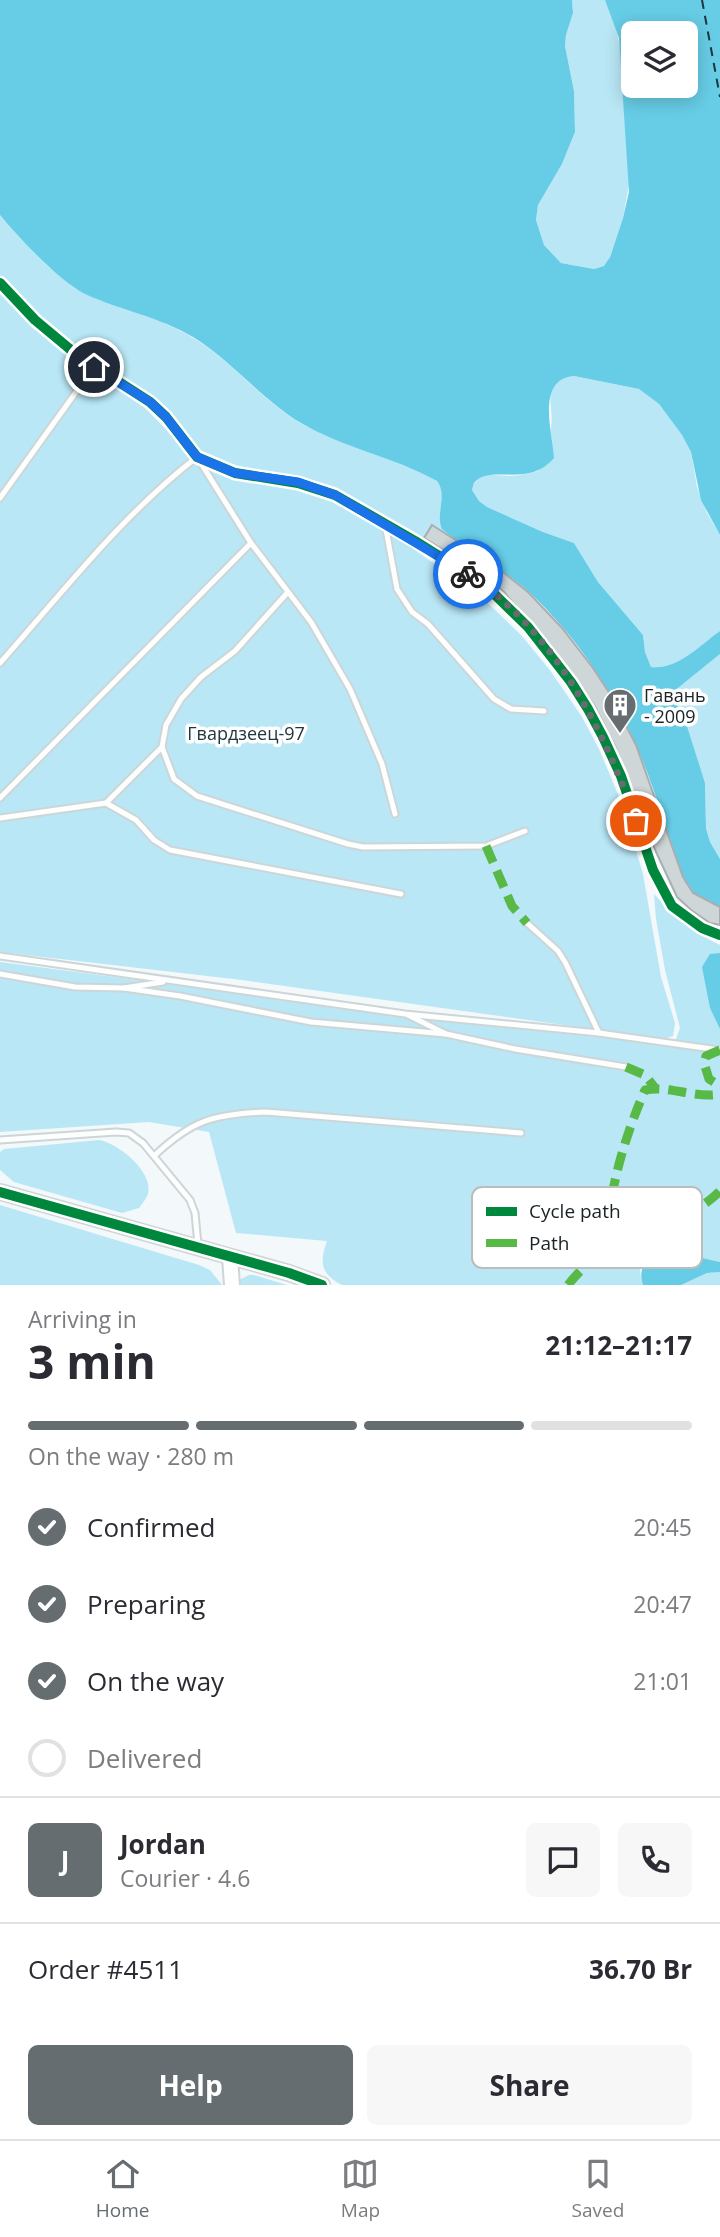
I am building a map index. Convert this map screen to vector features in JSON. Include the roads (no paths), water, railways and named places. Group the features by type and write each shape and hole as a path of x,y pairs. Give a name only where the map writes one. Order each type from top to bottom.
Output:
{"street":[{"path":"0,284 35,320 77,355 150,402 166,417 197,457 235,473 316,487 335,495 485,585 528,627 571,682 603,737 621,776 653,870 672,906 702,928 720,935"},
{"path":"0,1192 289,1273 322,1285"},
{"path":"230,1257 232,1285"}],"lane":[{"path":"0,498 94,367"},
{"path":"0,663 120,527 177,472 197,457 251,543 311,622 350,690 382,764 395,814"},
{"path":"385,524 397,589 412,612 428,624 494,699 511,709 544,711"},
{"path":"0,798 251,543"},
{"path":"288,592 234,651 201,677 181,699 166,725 162,747 174,779 197,796 348,844 380,848 486,846 525,831"},
{"path":"0,818 106,803 162,747"},
{"path":"106,803 136,820 154,840 170,850 401,894"},
{"path":"527,923 558,951 599,1033"},
{"path":"0,956 405,1014 599,1033 719,1050"},
{"path":"0,974 75,987 124,988 180,996 311,1022 446,1034 515,1049 626,1067"},
{"path":"124,988 170,981"},
{"path":"405,1014 446,1034"},
{"path":"154,1156 173,1138 192,1126 215,1117 239,1113 266,1112 521,1133"},
{"path":"0,1140 123,1132 136,1137 190,1200 195,1213 198,1248"}],"water":[{"path":"0,0 572,0 573,13 565,46 574,91 575,132 562,164 538,205 536,220 544,245 561,263 594,269 604,266 610,257 629,192 623,98 698,98 698,21 621,21 621,69 619,38 605,0 720,0 720,535 701,500 691,452 659,404 639,389 574,376 562,379 550,396 549,421 554,458 544,467 532,472 481,477 474,483 472,490 487,507 574,543 598,582 643,635 645,652 651,667 679,661 720,631 720,654 678,688 673,697 685,720 705,783 706,828 710,842 720,859 720,907 693,893 683,877 636,745 615,703 590,663 546,608 529,592 442,529 442,498 437,481 301,423 193,337 167,324 98,300 75,288 0,215"},
{"path":"720,953 720,1029 710,1008 702,967 710,954"},
{"path":"702,1258 720,1262 720,1272 707,1273 681,1285 643,1285 643,1268 702,1268"}],"place":[{"name":"Гавань - 2009","path":"620,735"}],"park label":[{"name":"Гвардзеец-97","path":"246,733"}]}
